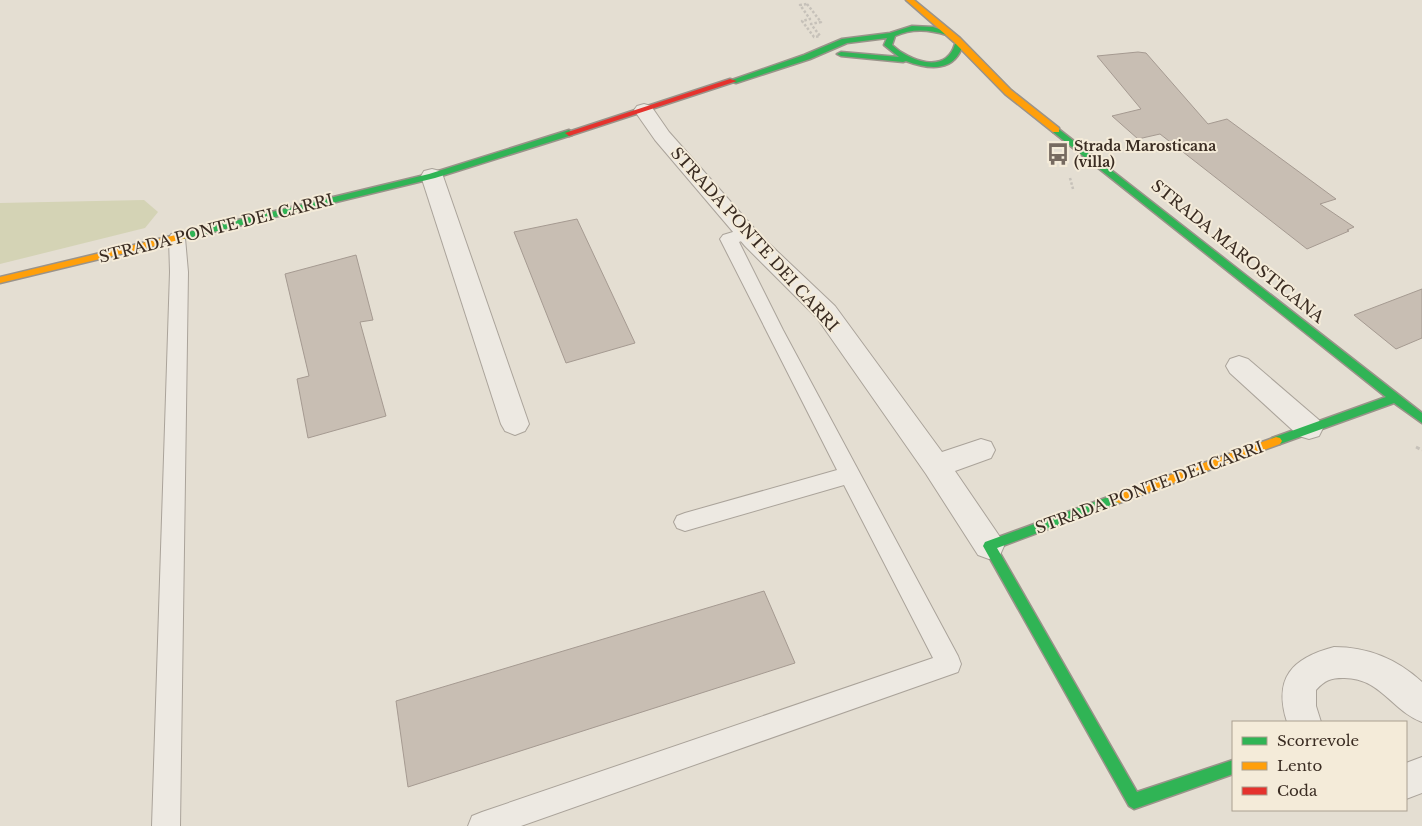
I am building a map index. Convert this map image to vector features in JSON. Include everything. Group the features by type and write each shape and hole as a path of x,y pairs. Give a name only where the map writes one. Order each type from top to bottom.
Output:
{"street":[{"name":"STRADA MAROSTICANA","path":"905,29 911,20 910,0"},
{"name":"STRADA MAROSTICANA","path":"910,0 1008,92 1422,419"},
{"path":"947,33 926,28 905,29 892,35 888,45 895,55 903,60 935,64 945,63 959,55 961,49 959,44"},
{"name":"STRADA PONTE DEI CARRI","path":"0,280 432,176 644,110 807,56 845,41 892,35"},
{"name":"STRADA PONTE DEI CARRI","path":"807,56 828,53 903,60"},
{"path":"935,64 953,71"},
{"name":"STRADA MAROSTICANA","path":"981,82 1008,92"},
{"name":"STRADA PONTE DEI CARRI","path":"644,110 662,136 746,233 826,312 936,466 989,546 1134,801 1232,767"},
{"path":"432,176 515,424"},
{"path":"1238,366 1309,428"},
{"name":"STRADA PONTE DEI CARRI","path":"989,546 1395,398"},
{"path":"936,466 981,450"},
{"path":"1304,721 1298,701 1301,684 1310,671 1325,663 1343,661 1364,665 1386,674 1406,688 1422,706"},
{"path":"1407,781 1422,775"}],"lane":[{"path":"482,826 949,664 774,330 729,239 746,233"},
{"path":"166,826 179,282 177,238"},
{"path":"685,522 850,475"}],"path":[{"path":"807,4 821,22 811,24 820,36 814,37 802,20 810,19 800,5 807,4"},
{"path":"1066,174 1071,179 1073,189"}],"green space":[{"path":"144,200 158,212 145,228 0,264 0,203"}],"building":[{"path":"1146,53 1208,124 1227,119 1336,199 1320,204 1354,227 1347,230 1349,231 1307,249 1160,134 1138,139 1112,116 1141,109 1097,56"},
{"path":"577,219 635,343 566,363 514,232"},
{"path":"356,255 373,320 360,322 386,416 308,438 297,379 309,376 285,274"},
{"path":"1422,289 1422,338 1396,349 1354,315"},
{"path":"764,591 795,663 408,787 396,701"}],"traffic: fast":[{"path":"947,33 933,29 912,28 892,35 888,45 905,58 928,64 940,64 949,61 956,55 959,44"},
{"path":"733,81 807,57 845,41 892,35"},
{"path":"841,54 903,60"},
{"path":"1056,130 1422,419"},
{"path":"184,236 432,176 569,133"},
{"path":"1276,441 1395,398"},
{"path":"1119,498 989,546 1134,801 1232,767"}],"traffic: slow":[{"path":"910,0 957,40 1008,92 1056,130"},
{"path":"0,280 184,236"},
{"path":"1119,498 1276,441"}],"traffic: jam":[{"path":"569,133 733,81"}],"place":[{"name":"Strada Marosticana (villa)","path":"1058,154"}]}
